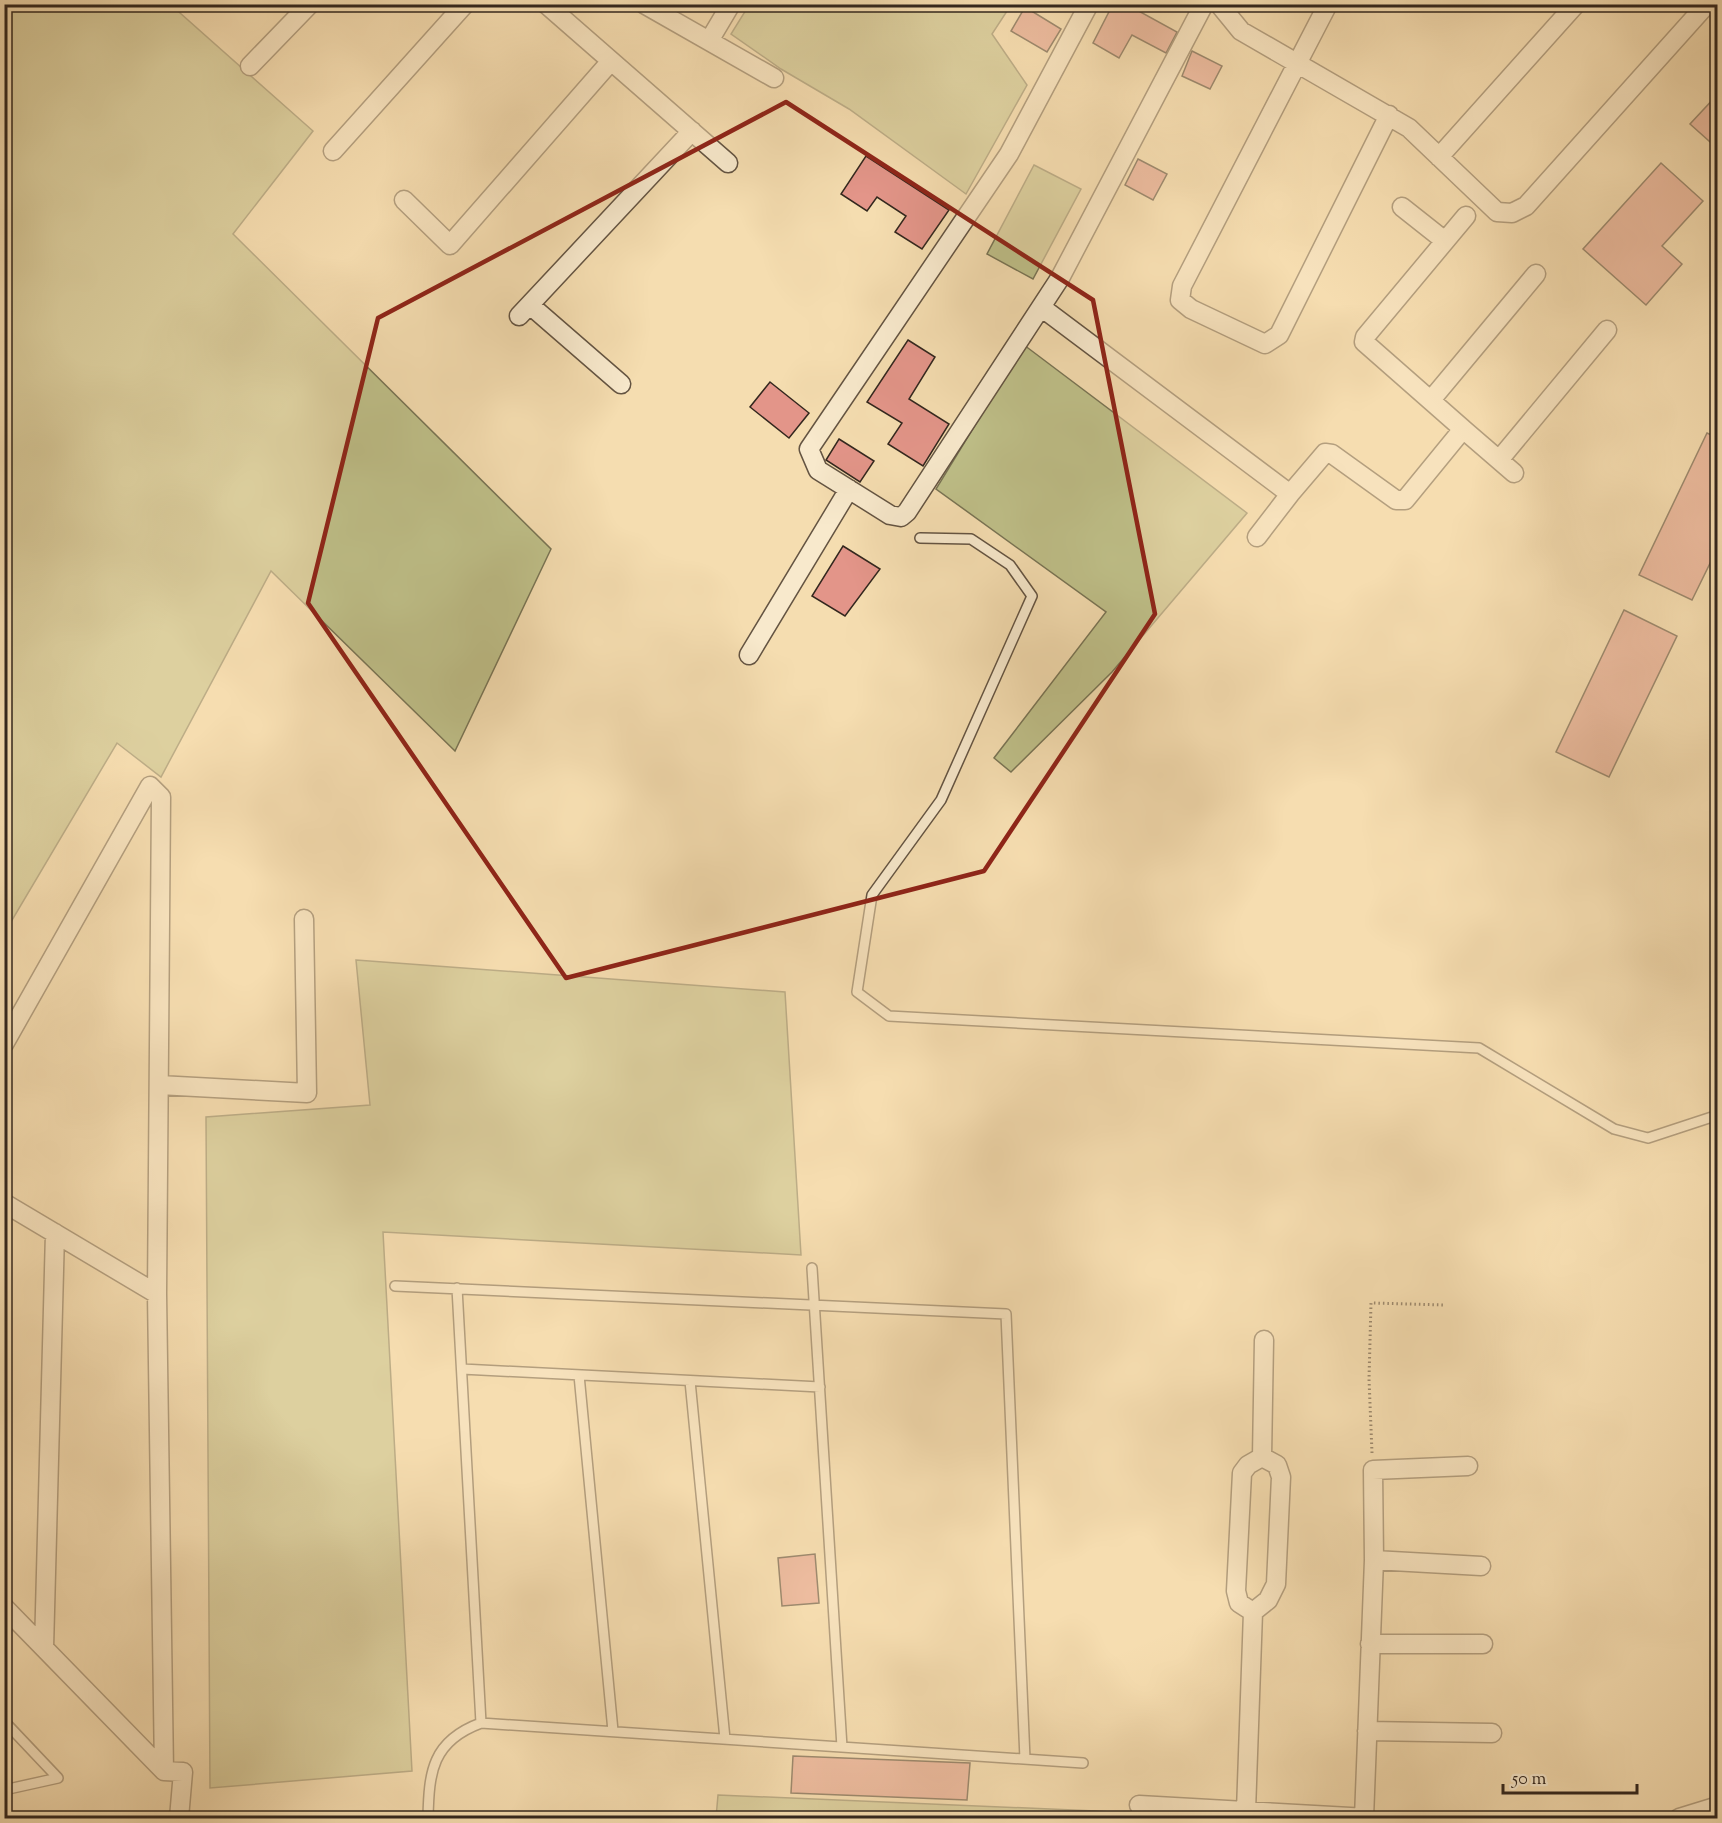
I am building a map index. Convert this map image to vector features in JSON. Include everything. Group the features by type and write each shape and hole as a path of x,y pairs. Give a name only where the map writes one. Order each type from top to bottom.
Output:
{"street":[{"path":"250,66 310,4"},
{"path":"333,151 465,4"},
{"path":"546,4 728,163"},
{"path":"644,4 774,78"},
{"path":"709,41 731,4"},
{"path":"1089,4 1009,154 809,449 810,459 818,470 890,515 901,517 908,512 1060,278 1204,4"},
{"path":"1219,4 1241,31 1389,115 1439,156 1497,212 1512,213 1526,206 1707,4"},
{"path":"1328,4 1182,286 1180,300 1191,309 1265,344 1279,335 1389,115"},
{"path":"1439,156 1576,4"},
{"path":"404,200 450,245 611,61"},
{"path":"621,384 525,311 692,131"},
{"path":"1402,207 1445,241"},
{"path":"1466,216 1365,337 1365,342 1514,473"},
{"path":"1431,400 1536,274"},
{"path":"1041,306 1290,494"},
{"path":"1499,460 1607,330"},
{"path":"1257,537 1325,453 1332,454 1396,500 1405,500 1463,429"},
{"path":"749,655 849,489"},
{"path":"4,1044 150,786 161,797 157,1294 164,1771"},
{"path":"159,1085 307,1093 304,919"},
{"path":"4,1203 157,1294"},
{"path":"44,1648 55,1233"},
{"path":"1262,1458 1264,1340"},
{"path":"1246,1811 1253,1612 1268,1600 1276,1584 1281,1477 1277,1465 1262,1458"},
{"path":"1253,1612 1239,1603 1236,1591 1242,1473 1248,1466 1262,1458"},
{"path":"1364,1818 1374,1560 1373,1470 1468,1466"},
{"path":"1374,1560 1481,1566"},
{"path":"4,1607 164,1771 183,1772 179,1818"},
{"path":"1370,1644 1483,1644"},
{"path":"1367,1731 1492,1733"},
{"path":"1139,1805 1368,1818"},
{"path":"1679,1818 1718,1806"}],"lane":[{"path":"920,538 971,539 1010,565 1032,596 942,800 872,895 857,992 889,1016 1479,1048 1614,1129 1648,1138 1718,1115"},
{"path":"812,1268 842,1747"},
{"path":"394,1286 1006,1314 1025,1759"},
{"path":"457,1288 481,1723"},
{"path":"462,1369 820,1387"},
{"path":"579,1375 613,1731"},
{"path":"690,1381 724,1739"},
{"path":"4,1721 58,1778 4,1790"},
{"path":"428,1818 429,1779 438,1755 456,1735 481,1723 1083,1763"}],"path":[{"path":"1373,1470 1369,1379 1371,1303 1445,1305"}],"highlighted area":[{"path":"786,102 1093,300 1155,614 984,871 566,978 308,603 378,318"}],"green space":[{"path":"5,5 171,5 313,131 233,234 551,549 455,751 271,571 161,777 117,743 5,932"},
{"path":"749,5 1011,5 992,34 1027,85 966,194 849,109 781,69 731,34"},
{"path":"1034,165 1081,189 1033,279 987,254"},
{"path":"1024,345 1247,513 1112,672 1011,772 994,758 1106,612 936,489"},
{"path":"356,960 785,992 801,1255 383,1232 412,1771 210,1788 206,1117 370,1105"},
{"path":"718,1795 1096,1811 1195,1818 716,1818"}],"building":[{"path":"1113,4 1126,4 1177,32 1166,53 1132,35 1119,58 1093,43"},
{"path":"1025,7 1061,29 1047,52 1011,31"},
{"path":"1192,51 1222,66 1210,89 1182,76"},
{"path":"1718,94 1718,149 1690,124"},
{"path":"866,156 949,210 922,249 895,232 906,216 877,197 867,211 841,194"},
{"path":"1138,159 1167,174 1153,200 1125,185"},
{"path":"1661,163 1703,201 1662,246 1682,264 1646,305 1583,249"},
{"path":"908,340 935,357 909,399 949,424 923,466 888,444 902,423 867,402"},
{"path":"770,382 809,413 789,438 750,407"},
{"path":"1707,433 1718,438 1718,547 1692,600 1639,575"},
{"path":"839,439 874,461 860,482 826,460"},
{"path":"843,546 880,569 845,616 812,596"},
{"path":"1624,610 1677,636 1609,777 1556,752"},
{"path":"815,1554 819,1603 782,1606 778,1558"},
{"path":"793,1756 970,1763 967,1800 791,1793"}]}
